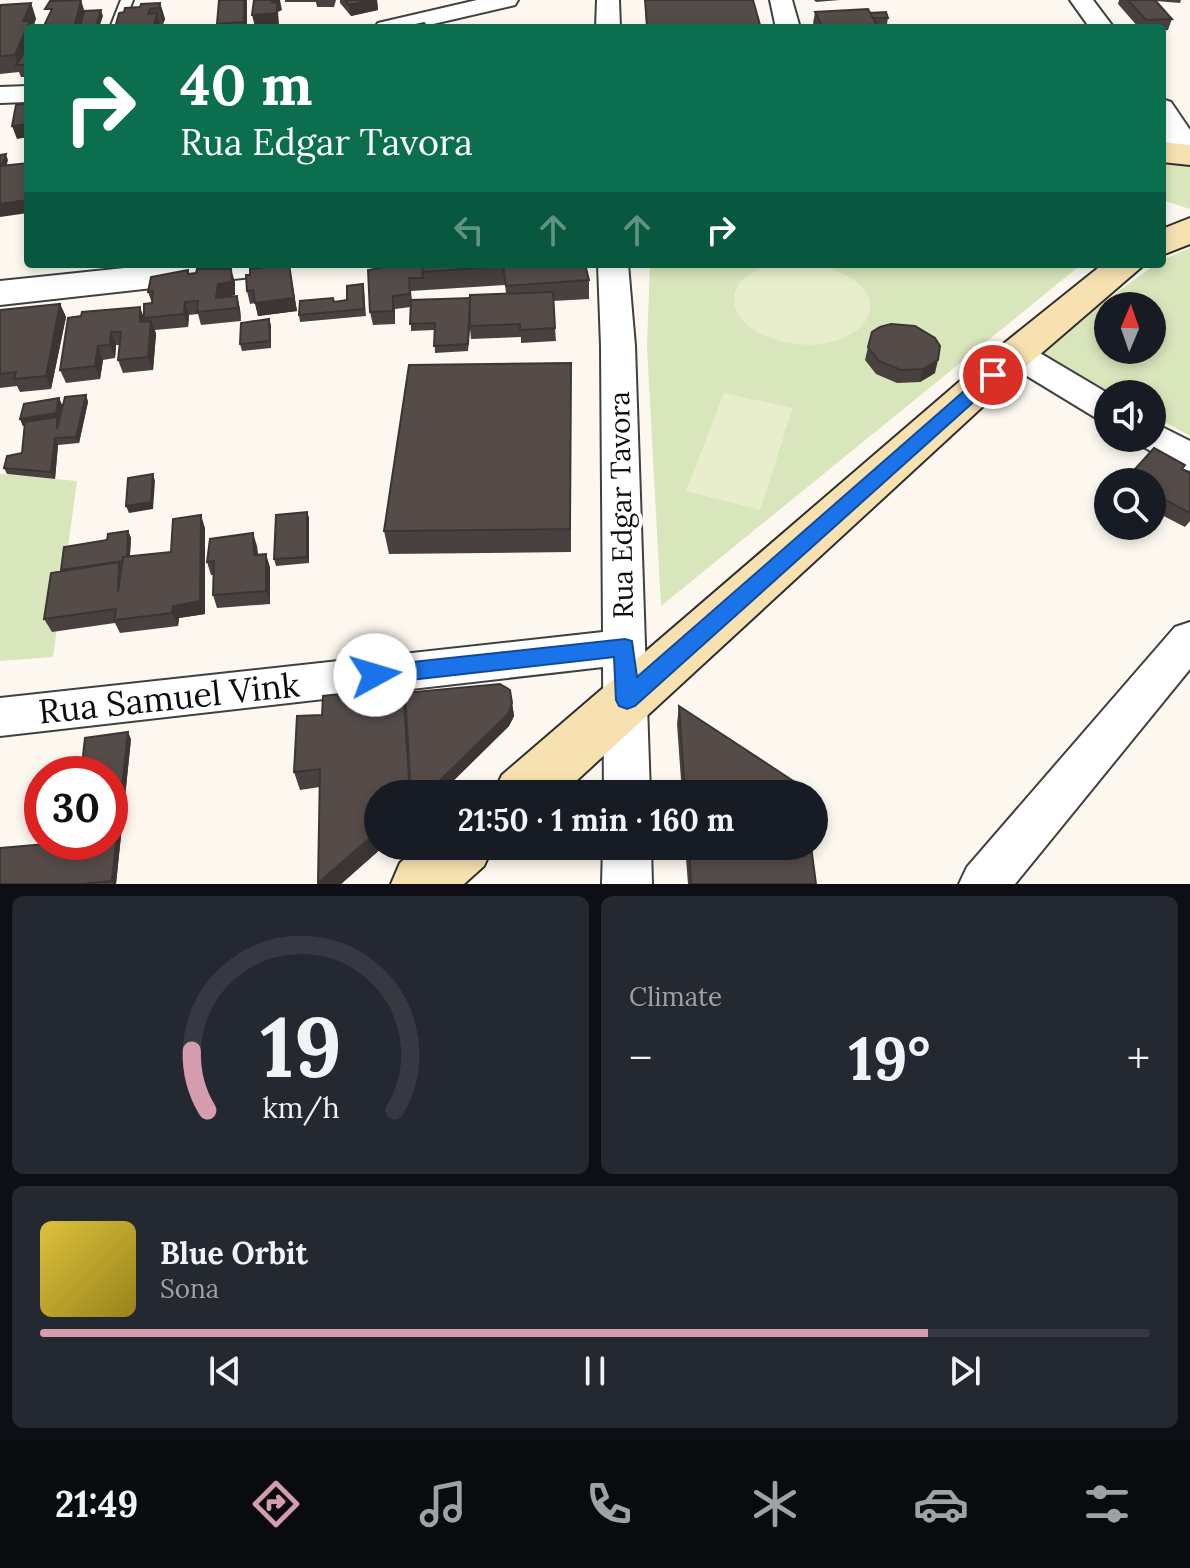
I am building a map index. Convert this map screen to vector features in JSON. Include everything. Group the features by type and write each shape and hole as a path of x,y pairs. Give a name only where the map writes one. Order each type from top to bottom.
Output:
{"main road":[{"path":"1166,212 1190,218"},
{"path":"1166,242 1190,229"},
{"path":"538,780 1016,354 1121,268"},
{"path":"421,884 448,860"}],"street":[{"path":"403,24 503,0"},
{"path":"608,0 608,24"},
{"path":"781,0 787,24"},
{"path":"1081,0 1099,24"},
{"path":"0,95 24,94"},
{"path":"1166,113 1181,137 1178,154"},
{"path":"0,269 24,267"},
{"path":"0,293 203,268"},
{"name":"Rua Edgar Tavora","path":"613,268 627,780"},
{"path":"1016,354 1094,401"},
{"path":"1166,443 1190,458"},
{"path":"984,884 1190,639"},
{"name":"Rua Samuel Vink","path":"0,717 625,647"},
{"path":"627,860 627,884"}],"lane":[{"path":"118,24 127,0"}],"green space":[{"path":"1166,158 1190,159 1190,209 1166,201"},
{"path":"1190,248 1190,436 1166,423 1166,380 1094,380 1094,383 1036,351 1094,309 1094,364 1166,364 1166,292 1117,292 1150,268 1166,268 1166,258"},
{"path":"650,268 1077,268 661,606 647,347"},
{"path":"827,268 852,279 867,293 870,309 864,323 849,335 828,343 801,344 770,338 754,330 737,312 734,298 745,277 760,269"},
{"path":"724,393 793,408 760,510 686,491"},
{"path":"0,474 77,481 53,657 0,661"}],"building":[{"path":"81,0 75,24 45,24 52,9 45,9 50,1"},
{"path":"219,0 244,0 244,22 217,24"},
{"path":"254,0 277,0 271,2 277,3 277,13 252,15"},
{"path":"345,0 371,0 349,5"},
{"path":"645,0 753,0 760,24 647,24"},
{"path":"1128,0 1155,0 1172,19 1146,20"},
{"path":"31,3 23,21 30,21 24,24 24,35 15,55 0,56 0,5"},
{"path":"160,3 159,8 150,9 148,14 157,13 154,24 116,24 119,13 124,12 125,8 140,7 141,4"},
{"path":"868,9 876,24 821,24 815,12"},
{"path":"101,10 96,24 81,24 84,11"},
{"path":"886,12 888,18 873,18 870,13"},
{"path":"24,53 24,65 16,65"},
{"path":"24,104 24,124 12,126 16,105"},
{"path":"6,154 2,165 0,165 0,155"},
{"path":"24,163 24,200 0,204 0,166"},
{"path":"290,268 294,298 255,303 253,290 247,291 246,275 250,275 250,269"},
{"path":"422,268 423,278 409,278 410,294 393,296 393,311 370,312 368,270"},
{"path":"422,268 476,268 423,272"},
{"path":"503,268 586,268 589,280 506,286"},
{"path":"197,269 231,269 232,282 218,284 216,298 237,296 238,308 197,312 198,301 185,302 184,314 144,318 144,304 152,303 153,291 148,292 151,277 188,270 188,274 196,273"},
{"path":"363,284 364,309 299,315 300,301 347,300 347,286"},
{"path":"553,292 555,328 520,330 520,324 470,326 470,295"},
{"path":"470,298 468,344 434,346 435,323 410,324 411,300"},
{"path":"60,304 46,376 14,379 16,372 0,374 0,310"},
{"path":"140,307 140,322 151,321 148,357 118,360 121,332 111,332 110,345 98,346 95,366 60,370 68,318 81,316 82,312"},
{"path":"269,319 270,341 240,344 241,323"},
{"path":"891,324 915,326 935,338 940,346 938,360 923,369 901,370 879,361 868,347 872,332"},
{"path":"571,363 570,529 384,531 409,365"},
{"path":"86,395 76,437 55,438 51,472 4,468 7,456 22,453 25,422 57,417 57,429 65,397"},
{"path":"59,398 56,413 20,419 24,404"},
{"path":"1150,452 1161,452 1185,465 1182,469 1190,473 1190,513 1166,500 1166,468 1136,468"},
{"path":"153,474 151,502 126,506 128,478"},
{"path":"307,512 307,557 274,559 276,515"},
{"path":"201,515 200,601 173,606 172,613 114,620 116,609 44,619 51,573 119,562 118,592 123,557 171,552 173,519"},
{"path":"128,531 127,557 123,557 123,561 61,570 64,547 107,540 108,534"},
{"path":"253,533 254,555 266,554 266,591 213,595 214,561 207,562 210,539"},
{"path":"500,684 510,690 512,703 508,714 440,780 410,780 405,693"},
{"path":"403,687 409,780 364,780 364,843 318,883 320,769 294,772 297,716 322,715 323,696"},
{"path":"679,706 792,780 684,780"},
{"path":"128,732 125,756 83,756 85,738"},
{"path":"24,846 24,860 114,860 112,881 0,884 0,848"},
{"path":"690,860 813,860 816,884 691,884"}],"route":[{"path":"375,675 625,647 627,700 993,375"}]}
